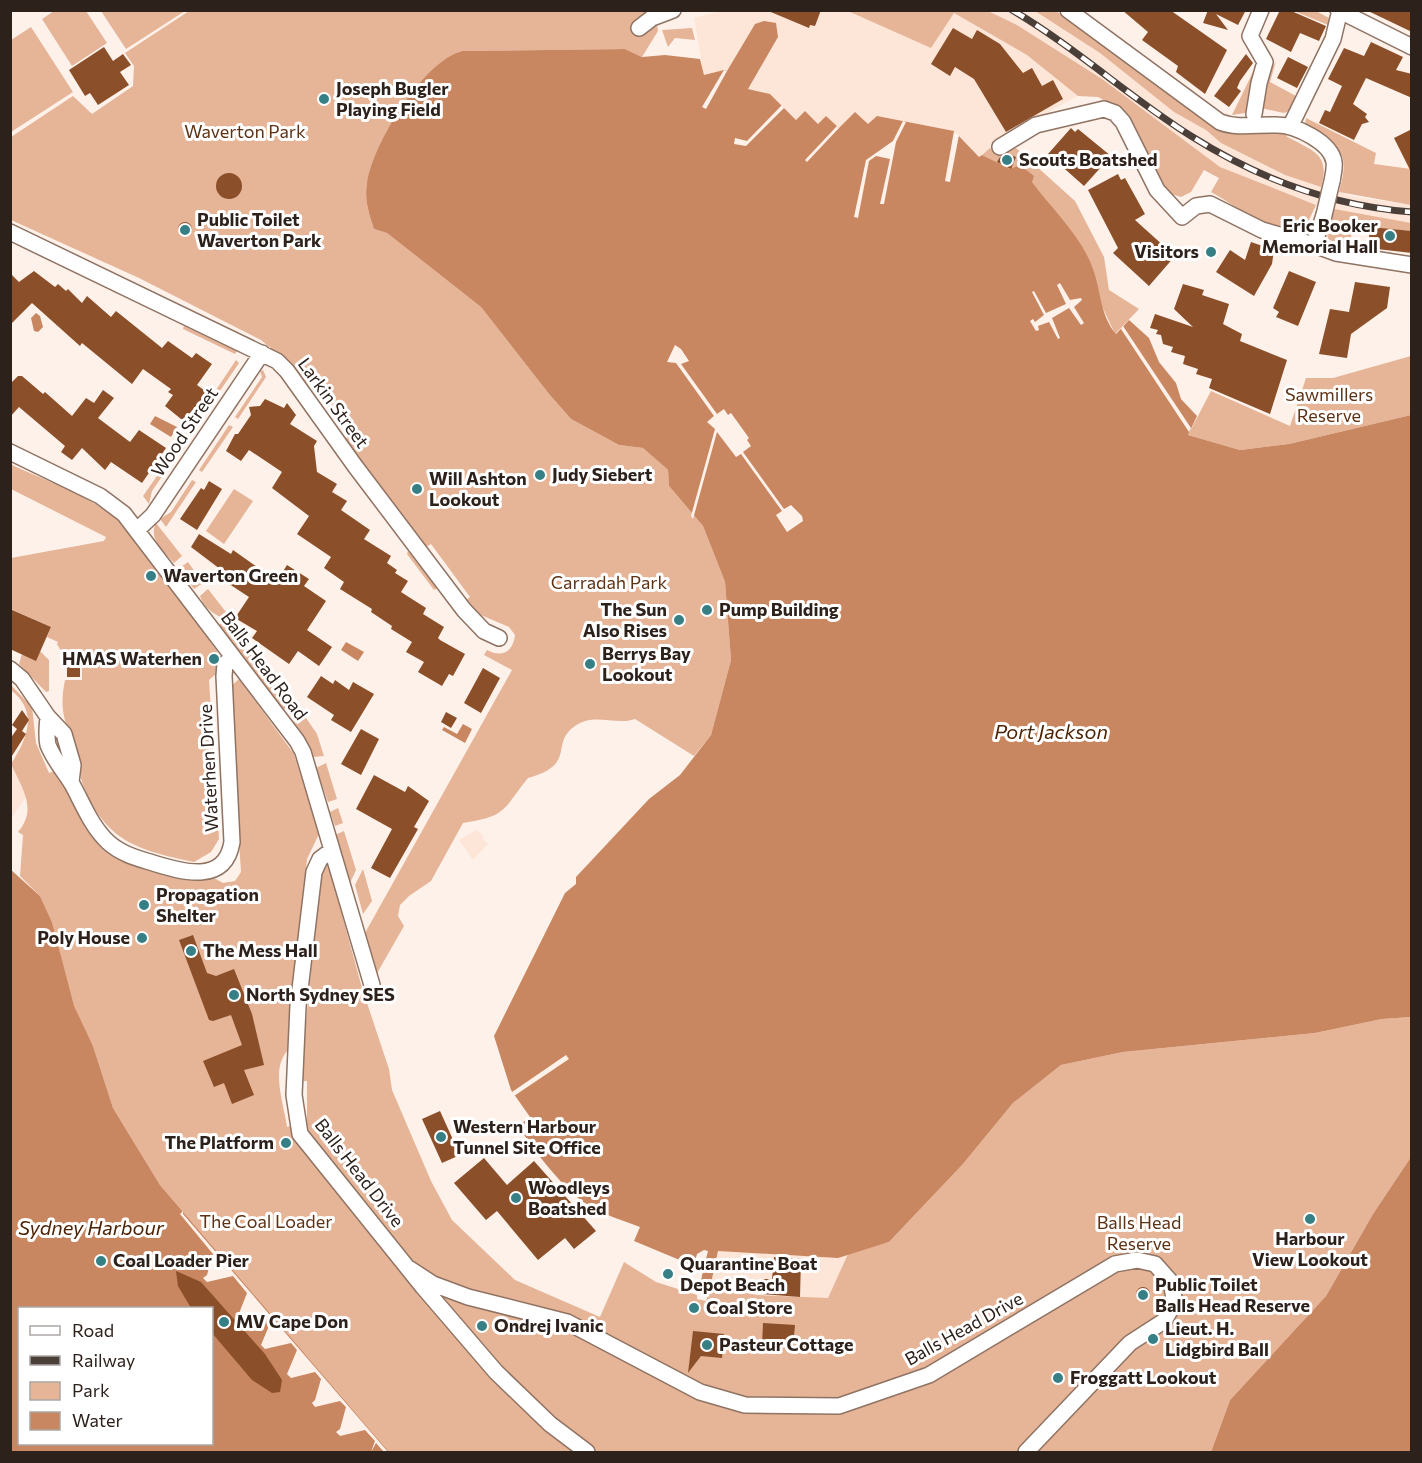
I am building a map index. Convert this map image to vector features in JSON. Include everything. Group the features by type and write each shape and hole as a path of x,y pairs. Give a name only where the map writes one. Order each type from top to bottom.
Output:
{"street":[{"path":"639,28 652,18 673,10"},
{"path":"1068,10 1220,122 1232,126 1290,127 1328,150 1334,163 1332,181 1314,245"},
{"path":"1254,114 1258,83 1265,62 1250,36 1261,10"},
{"path":"1290,127 1333,39 1339,11 1412,47"},
{"path":"1000,147 1036,125 1094,110 1110,111 1123,122 1160,195 1182,218 1196,206 1210,204 1262,230 1336,253 1412,265"},
{"name":"Larkin Street","path":"10,232 262,353 287,371 465,612 484,631 499,638"},
{"name":"Wood Street","path":"137,530 153,515 262,353"},
{"name":"Balls Head Road","path":"10,452 118,507 300,747 372,985"},
{"name":"Waterhen Drive","path":"10,669 34,694 48,717 48,745 61,771 71,782 84,811 107,842 122,853 182,872 199,874 222,862 231,851 224,676 225,664 233,657"},
{"name":"Balls Head Drive","path":"332,850 320,859 314,872 298,1006 293,1102 300,1134 496,1371 550,1424 587,1452"},
{"name":"Balls Head Drive","path":"410,1269 433,1284 468,1297 567,1322 700,1392 745,1405 839,1406 929,1375 1115,1263 1137,1260 1155,1264 1171,1282 1174,1298 1164,1322 1130,1343 1026,1452"}],"shaded area":[{"path":"721,11 848,11 862,15 954,13 1027,55 1078,96 1006,135 979,157 954,131 940,128 877,116 868,125 839,128 826,116 818,124 797,120 770,94 748,89 778,37 755,24 727,71 704,76 694,18"},
{"path":"988,11 1035,11 1100,53 1174,112 1206,130 1221,143 1285,175 1314,185 1355,197 1411,205 1411,223 1346,213 1309,203 1220,167 1102,79 1017,25"},
{"path":"10,763 26,797 11,819 10,819"},
{"path":"476,830 484,836 482,839 488,844 473,860 459,840"},
{"path":"718,1251 838,1258 848,1254 828,1298 802,1298 732,1292 710,1287"}],"green space":[{"path":"54,11 86,11 107,43 72,66 42,19"},
{"path":"101,11 185,11 126,49"},
{"name":"Carradah Park","path":"189,11 656,11 640,32 657,25 658,31 642,57 625,49 462,51 447,58 416,88 389,127 371,167 366,195 374,229 387,233 481,307 571,419 619,445 643,448 668,470 669,486 703,526 725,582 731,660 711,735 694,756 635,719 620,721 597,719 575,726 564,740 558,760 553,766 528,778 503,810 488,818 463,823 431,881 400,905 398,916 404,926 376,975 365,933 512,670 484,655 487,650 497,653 506,652 512,646 515,635 509,627 476,613 466,600 470,597 431,544 426,547 345,439 349,436 310,383 305,386 286,361 261,340 139,278 11,220 11,137 73,96 92,114 133,86 134,66 125,53"},
{"path":"848,11 988,11 1017,25 1102,79 1220,167 1316,205 1309,220 1299,230 1288,230 1276,228 1254,218 1211,192 1219,178 1204,170 1191,192 1181,197 1171,194 1164,186 1124,111 1098,97 1078,96 1027,55 954,13 931,48"},
{"path":"1035,11 1056,11 1219,129 1229,132 1281,130 1288,133 1286,136 1317,154 1321,160 1323,176 1321,187 1285,175 1221,143 1206,130 1174,112 1100,53"},
{"path":"1294,11 1316,11 1329,18 1328,25"},
{"path":"31,27 73,92 11,132 11,40"},
{"path":"692,28 695,40 675,38 668,47 662,30"},
{"path":"1276,61 1270,82 1296,96 1289,111 1284,113 1261,108 1265,81"},
{"path":"1253,72 1256,73 1247,110 1245,113 1232,115"},
{"path":"1306,118 1376,153 1374,164 1411,169 1411,205 1339,192 1344,164 1342,156 1338,150 1305,124"},
{"path":"990,148 999,154 1016,148 1075,201 1104,257 1109,290 1139,309 1115,334 1101,304 1095,283 1048,203 1031,181 982,155"},
{"path":"1334,209 1411,223 1411,231 1353,226 1350,244 1338,244 1328,239 1327,234"},
{"path":"184,326 237,351 235,354 183,329"},
{"name":"Sawmillers Reserve","path":"1411,356 1411,415 1289,444 1240,450 1188,435 1211,391 1290,426 1306,378 1333,378"},
{"path":"236,360 239,363 211,404 208,402"},
{"path":"263,370 266,377 238,419 235,417 262,377 260,371"},
{"path":"203,408 207,410 176,455 173,452"},
{"path":"229,425 233,427 202,472 199,470"},
{"path":"10,464 75,493 118,521 131,533 217,651 216,674 209,680 219,839 211,852 194,862 156,853 125,840 101,818 91,802 82,782 78,758 63,711 65,680 82,680 82,659 66,659 58,642 47,637 51,627 11,609 11,558 104,541 106,537 11,489"},
{"path":"164,466 167,469 152,491 149,504 143,496"},
{"path":"192,480 196,482 166,527 160,519 171,512"},
{"path":"234,489 253,501 224,544 206,531"},
{"path":"156,523 182,556 174,563 155,539"},
{"path":"408,551 437,588 434,590 407,554"},
{"path":"188,562 203,583 194,589 178,569"},
{"path":"208,589 233,621 231,623 205,606 200,596"},
{"path":"221,623 252,653 288,704 284,710 218,626"},
{"path":"40,651 49,660 49,691 46,692 19,664 22,654"},
{"name":"Balls Head Reserve","path":"239,679 294,754 319,834 307,859 288,1050 280,1067 280,1087 287,1127 307,1121 307,1081 300,1081 311,971 309,966 312,963 321,869 325,866 329,867 362,988 389,1069 392,1090 431,1181 452,1220 515,1280 600,1317 624,1262 656,1282 697,1295 697,1299 706,1301 710,1287 758,1295 828,1298 848,1254 889,1242 963,1164 1013,1103 1061,1065 1123,1052 1315,1033 1382,1019 1411,1017 1411,1157 1373,1214 1326,1296 1230,1400 1211,1452 389,1452 160,1185 113,1108 93,1046 73,1006 52,922 40,896 20,876 23,835 18,832 27,815 27,807 26,798 11,764 22,745 28,726 28,716 20,698 11,690 10,684 32,707 36,743 49,773 56,770 83,822 108,851 149,871 200,881 214,878 223,883 235,881 241,872 229,688"},
{"path":"302,712 317,734 324,756 313,757 305,737 293,721"},
{"path":"326,763 337,799 328,802 316,768"},
{"path":"338,808 343,823 335,826 330,812"},
{"path":"344,831 356,870 350,883 335,835"},
{"path":"363,869 372,901 363,914 355,885"}],"water":[{"name":"Port Jackson","path":"764,21 776,23 778,37 748,89 770,94 796,120 805,111 818,124 826,116 839,128 855,112 868,124 877,116 954,131 979,157 982,155 1010,169 1020,165 1034,176 1032,182 1074,235 1088,257 1111,327 1116,334 1129,320 1149,338 1159,362 1176,383 1181,399 1197,416 1188,435 1240,450 1289,444 1411,415 1411,1017 1382,1019 1315,1033 1123,1052 1061,1065 1013,1103 963,1164 889,1242 838,1258 718,1251 711,1283 701,1280 707,1251 696,1257 694,1266 634,1241 640,1227 591,1207 577,1197 553,1172 518,1126 530,1117 511,1090 494,1036 565,893 576,884 576,877 649,799 680,775 711,735 731,660 725,582 703,526 669,486 668,470 643,448 619,445 571,419 481,307 387,233 374,229 366,189 378,148 402,106 431,70 447,58 462,51 625,49 642,57 665,55 700,59 704,75 727,71 755,24"},
{"path":"36,313 40,316 43,327 38,332 34,331 31,318"},
{"path":"155,416 177,427 171,437 150,424"},
{"path":"346,642 364,652 358,661 341,650"},
{"path":"463,724 472,729 465,743 442,730 444,727 457,734"},
{"name":"Sydney Harbour","path":"10,869 40,896 52,922 74,1006 93,1046 113,1108 160,1185 389,1452 11,1452"},
{"path":"1411,1157 1411,1452 1211,1452 1230,1400 1326,1296 1373,1214"}],"pier":[{"path":"724,70 727,71 706,109 702,107"},
{"path":"782,105 784,108 746,146 734,144 735,138 747,141"},
{"path":"903,121 906,122 896,142 884,204 880,204 890,159 876,156 869,161 858,218 854,217 866,160 893,141"},
{"path":"837,126 839,128 807,162 805,160"},
{"path":"954,131 959,135 950,182 945,181"},
{"path":"1060,283 1070,300 1081,298 1082,300 1074,307 1084,323 1081,325 1069,308 1052,318 1060,338 1058,339 1049,322 1038,326 1039,330 1036,331 1030,321 1033,319 1035,322 1044,315 1032,292 1034,291 1046,313 1066,304 1057,285"},
{"path":"1123,326 1191,428 1189,432 1121,329"},
{"path":"675,345 681,349 689,361 681,364 717,414 724,409 728,415 731,413 749,438 747,440 751,446 743,452 784,509 791,505 802,516 803,521 787,532 776,515 782,511 741,454 736,457 717,432 693,519 691,516 715,429 707,422 714,416 676,363 667,362"},
{"path":"566,1055 569,1059 514,1096 512,1092"},
{"path":"183,1211 183,1214 388,1452 384,1452 376,1443 371,1452 375,1441 365,1430 340,1436 336,1432 340,1429 346,1407 340,1401 315,1407 312,1403 321,1379 315,1372 291,1378 287,1374 297,1350 291,1343 265,1349 261,1345 271,1321 266,1314 242,1320 238,1316 247,1293 233,1276 207,1282 203,1278 207,1275 213,1254 180,1214"},
{"path":"704,1250 708,1251 700,1283 698,1280 704,1254 700,1256 694,1269 694,1266 697,1254"}],"building":[{"path":"766,10 821,10 815,26 810,25 809,28"},
{"path":"1122,10 1170,10 1227,50 1205,94 1176,72 1178,66 1142,40 1148,32"},
{"path":"1208,10 1246,10 1238,25 1216,14 1228,30 1203,23"},
{"path":"1280,10 1289,10 1326,26 1319,41 1300,33 1291,52 1266,39"},
{"path":"1366,10 1412,10 1412,32"},
{"path":"953,28 972,39 977,30 1000,44 1023,73 1032,68 1042,86 1053,80 1063,99 1006,132 974,79 955,67 950,76 931,64"},
{"path":"1371,42 1403,57 1396,70 1412,74 1412,98 1366,78 1353,104 1367,114 1365,117 1369,122 1362,124 1354,140 1319,123 1325,110 1330,112 1342,86 1328,79 1344,48 1364,56"},
{"path":"104,47 113,61 123,54 131,65 120,72 129,85 98,105 90,93 85,96 69,70"},
{"path":"1246,54 1253,63 1237,88 1241,91 1229,107 1214,96"},
{"path":"1288,57 1308,67 1297,88 1277,78"},
{"path":"1071,128 1075,132 1078,129 1111,156 1084,186 1048,154"},
{"path":"1412,129 1412,174 1394,138"},
{"name":"Scouts Boatshed","path":"1008,154 1016,157 1011,169 997,162 1000,157"},
{"path":"229,173 238,177 242,186 238,195 229,199 220,195 216,186 220,177"},
{"path":"1118,174 1121,180 1125,178 1145,214 1135,220 1175,256 1149,286 1113,253 1118,248 1088,190"},
{"name":"Public Toilet Waverton Park","path":"185,222 190,224 192,229 190,234 185,236 180,234 178,229 180,224"},
{"name":"Eric Booker Memorial Hall","path":"1370,227 1412,231 1412,253 1368,248"},
{"path":"1251,242 1274,250 1272,264 1254,296 1216,272 1230,250 1245,260"},
{"path":"34,271 55,287 58,284 66,291 68,289 82,303 87,296 111,317 116,311 162,348 168,341 192,358 196,353 212,364 197,385 208,393 197,409 195,408 184,419 181,419 165,406 173,395 168,392 171,389 143,369 132,384 82,343 80,346 32,303 10,325 10,273 19,282"},
{"path":"1289,271 1316,282 1298,326 1276,317 1279,312 1273,308"},
{"path":"1355,282 1390,287 1387,308 1351,334 1347,358 1319,354 1330,309 1349,312"},
{"path":"1183,284 1204,290 1202,295 1229,304 1223,324 1242,334 1240,341 1287,360 1270,414 1209,388 1212,379 1196,374 1198,369 1183,364 1185,356 1171,352 1173,347 1163,344 1161,335 1156,334 1158,330 1150,328 1155,314 1193,327 1174,309"},
{"path":"18,376 22,376 43,394 45,392 72,416 86,398 94,403 103,390 114,398 98,418 130,442 139,430 166,448 142,483 111,462 105,470 82,448 72,460 61,452 65,446 19,407 10,417 10,384"},
{"path":"265,399 284,408 287,403 296,415 290,424 317,441 314,446 317,472 337,484 332,492 347,501 341,510 370,530 364,539 391,556 387,563 397,570 395,573 408,581 401,592 426,608 423,614 444,627 438,638 465,654 453,676 449,674 442,686 418,672 424,662 406,652 412,642 391,629 392,626 371,612 372,609 340,589 344,582 324,568 331,557 297,534 309,516 272,488 282,472 249,450 241,461 226,451 235,434 238,434 251,415 249,407 260,406"},
{"path":"209,481 222,489 197,530 180,519 201,488 204,490"},
{"path":"199,534 231,554 233,550 277,581 287,565 309,579 304,586 326,601 307,630 332,647 319,666 298,651 289,664 252,638 257,631 235,618 249,597 223,580 226,576 224,572 191,547"},
{"path":"10,609 51,627 36,661 10,649"},
{"path":"67,662 80,662 80,677 67,677"},
{"path":"483,668 500,678 481,713 464,703"},
{"path":"321,676 333,684 335,680 349,690 353,682 374,694 351,732 331,720 334,715 307,697"},
{"path":"22,710 29,720 22,731 26,734 10,759 10,739 17,729 12,725"},
{"path":"446,712 457,718 451,728 441,722"},
{"path":"361,729 379,739 361,775 341,764"},
{"path":"374,775 405,792 408,786 429,801 414,827 418,829 390,878 371,868 392,829 356,809"},
{"path":"193,935 207,973 216,976 234,969 252,1014 264,1065 244,1070 254,1095 232,1104 224,1083 214,1087 203,1061 242,1045 231,1015 213,1021 209,1020 179,940"},
{"name":"Western Harbour Tunnel Site Office","path":"440,1111 460,1155 442,1163 422,1119"},
{"name":"Woodleys Boatshed","path":"484,1158 507,1185 534,1161 596,1231 574,1249 565,1238 538,1260 497,1211 486,1220 454,1183"},
{"path":"774,1257 801,1259 800,1297 762,1294 763,1279 772,1279"},
{"name":"MV Cape Don","path":"176,1271 201,1282 265,1354 282,1380 280,1392 272,1393 252,1380 213,1334 213,1307 190,1307 178,1286"},
{"name":"Public Toilet Balls Head Reserve","path":"1143,1287 1148,1289 1150,1294 1148,1299 1143,1301 1138,1299 1136,1294 1138,1289"},
{"path":"763,1323 795,1325 793,1347 762,1345"},
{"name":"Pasteur Cottage","path":"693,1331 724,1334 722,1358 701,1356 688,1373"}],"railway":[{"path":"1012,10 1058,40 1168,121 1243,165 1324,197 1382,209 1412,212"}],"place":[{"name":"Joseph Bugler Playing Field","path":"324,99"},
{"name":"Scouts Boatshed","path":"1007,160"},
{"name":"Public Toilet Waverton Park","path":"185,230"},
{"name":"Eric Booker Memorial Hall","path":"1390,236"},
{"name":"Visitors","path":"1211,252"},
{"name":"Judy Siebert","path":"540,475"},
{"name":"Will Ashton Lookout","path":"417,489"},
{"name":"Waverton Green","path":"151,576"},
{"name":"Pump Building","path":"707,610"},
{"name":"The Sun Also Rises","path":"679,620"},
{"name":"HMAS Waterhen","path":"214,659"},
{"name":"Berrys Bay Lookout","path":"590,664"},
{"name":"Propagation Shelter","path":"144,905"},
{"name":"Poly House","path":"142,938"},
{"name":"The Mess Hall","path":"191,951"},
{"name":"North Sydney SES","path":"234,995"},
{"name":"Western Harbour Tunnel Site Office","path":"441,1137"},
{"name":"The Platform","path":"286,1143"},
{"name":"Woodleys Boatshed","path":"516,1198"},
{"name":"Harbour View Lookout","path":"1310,1219"},
{"name":"Coal Loader Pier","path":"101,1261"},
{"name":"Quarantine Boat Depot Beach","path":"668,1274"},
{"name":"Public Toilet Balls Head Reserve","path":"1143,1295"},
{"name":"Coal Store","path":"694,1308"},
{"name":"MV Cape Don","path":"224,1322"},
{"name":"Ondrej Ivanic","path":"482,1326"},
{"name":"Lieut. H. Lidgbird Ball","path":"1153,1339"},
{"name":"Pasteur Cottage","path":"707,1345"},
{"name":"Froggatt Lookout","path":"1058,1378"}],"park label":[{"name":"Waverton Park","path":"245,132"},
{"name":"The Coal Loader","path":"266,1222"}]}
